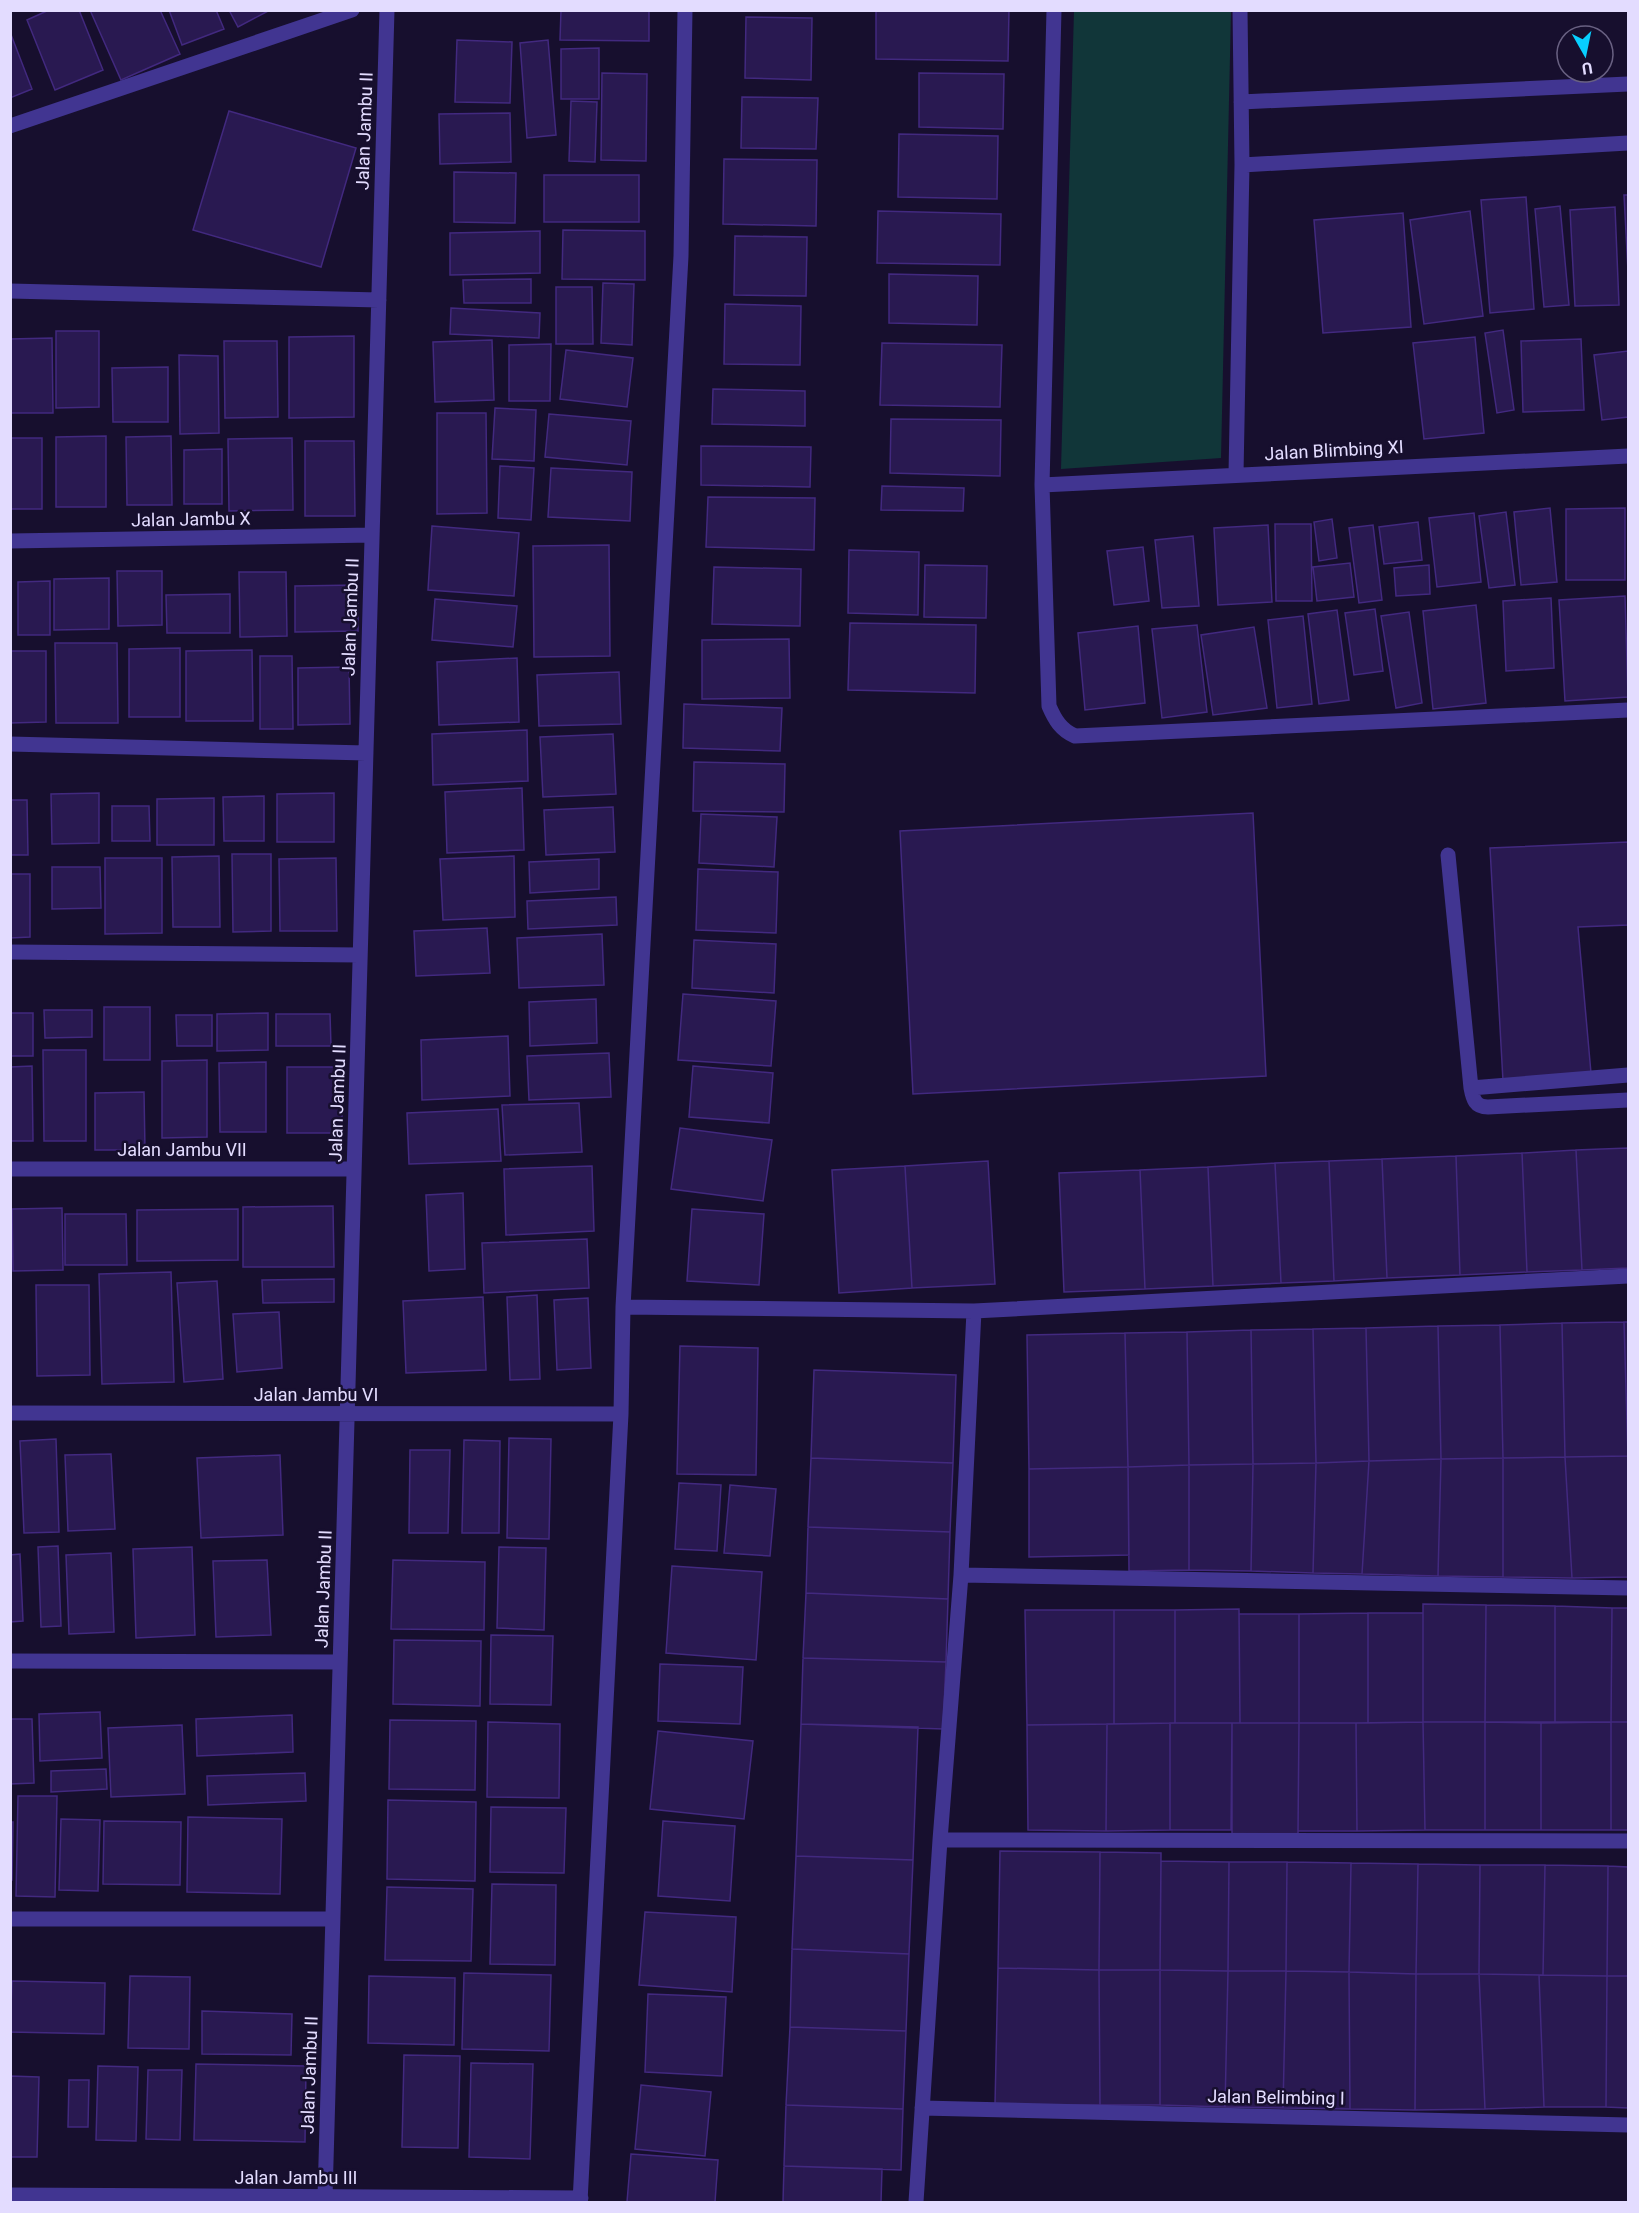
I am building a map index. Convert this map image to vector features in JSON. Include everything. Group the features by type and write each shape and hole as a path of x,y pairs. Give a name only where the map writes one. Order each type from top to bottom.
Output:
{"street":[{"path":"10,126 352,10"},
{"name":"Jalan Jambu II","path":"325,2197 387,10"},
{"path":"580,2200 621,1414 622,1307 681,256 685,10"},
{"path":"1054,10 1042,485 1049,706 1058,724 1064,731 1075,736 1629,710"},
{"path":"1236,474 1242,165 1240,10"},
{"path":"1241,102 1629,84"},
{"path":"1242,165 1629,143"},
{"path":"10,291 379,300"},
{"name":"Jalan Blimbing XI","path":"1042,485 1629,456"},
{"name":"Jalan Jambu X","path":"10,541 372,535"},
{"path":"10,744 366,753"},
{"path":"1448,855 1474,1102 1483,1107 1629,1100"},
{"path":"10,952 360,955"},
{"path":"1471,1088 1629,1075"},
{"name":"Jalan Jambu VII","path":"10,1168 354,1169"},
{"path":"622,1307 974,1311 1629,1276"},
{"path":"916,2202 940,1840 961,1575 974,1311"},
{"name":"Jalan Jambu VI","path":"10,1413 621,1414"},
{"path":"961,1575 1629,1588"},
{"path":"10,1661 340,1662"},
{"path":"940,1840 1629,1841"},
{"path":"10,1919 333,1919"},
{"name":"Jalan Belimbing I","path":"922,2108 1629,2125"},
{"name":"Jalan Jambu III","path":"10,2195 580,2200"}],"green space":[{"path":"1074,11 1231,11 1221,458 1061,469"}],"building":[{"path":"49,10 79,10 103,70 55,90 27,20"},
{"path":"90,10 160,10 180,54 121,80"},
{"path":"169,10 216,10 224,29 182,45"},
{"path":"229,10 270,10 238,27"},
{"path":"561,10 649,10 649,41 560,40"},
{"path":"876,10 1009,10 1008,61 876,59"},
{"path":"746,17 812,18 811,80 745,78"},
{"path":"10,32 32,89 10,98"},
{"path":"457,40 512,42 510,103 455,102"},
{"path":"548,40 556,135 527,138 520,43"},
{"path":"599,48 599,99 561,99 561,49"},
{"path":"602,73 647,74 646,161 601,160"},
{"path":"919,73 1004,74 1003,129 919,127"},
{"path":"742,97 818,98 816,149 741,148"},
{"path":"571,101 597,102 595,162 569,161"},
{"path":"229,111 356,148 321,267 193,230"},
{"path":"510,113 511,162 440,164 439,114"},
{"path":"899,134 998,136 997,199 898,197"},
{"path":"724,159 817,160 816,226 723,224"},
{"path":"454,172 516,173 515,223 454,222"},
{"path":"544,175 639,175 639,222 544,222"},
{"path":"1624,195 1628,195 1628,271"},
{"path":"1526,197 1534,309 1490,313 1481,200"},
{"path":"1560,206 1569,305 1544,307 1535,209"},
{"path":"1615,207 1619,305 1575,306 1570,210"},
{"path":"878,211 1001,214 1000,265 877,263"},
{"path":"1470,211 1483,316 1424,324 1410,220"},
{"path":"1403,213 1411,327 1323,333 1314,220"},
{"path":"563,230 645,231 645,280 562,279"},
{"path":"540,231 540,273 450,275 450,233"},
{"path":"735,236 807,237 806,296 734,295"},
{"path":"889,274 978,276 977,325 889,323"},
{"path":"531,279 531,303 464,303 463,280"},
{"path":"603,283 634,284 632,345 601,343"},
{"path":"556,287 592,287 593,344 556,344"},
{"path":"725,304 801,306 800,365 724,364"},
{"path":"451,308 540,313 539,338 450,334"},
{"path":"1503,330 1514,410 1497,413 1485,333"},
{"path":"56,331 99,331 99,407 56,408"},
{"path":"354,336 354,417 289,418 289,337"},
{"path":"1475,337 1484,433 1424,439 1413,343"},
{"path":"52,338 53,413 10,413 10,339"},
{"path":"1581,339 1584,410 1523,412 1521,341"},
{"path":"492,340 494,400 435,402 433,342"},
{"path":"224,341 277,341 278,417 225,418"},
{"path":"882,343 1002,345 1000,407 880,405"},
{"path":"551,344 550,401 509,401 509,345"},
{"path":"566,350 633,358 627,407 560,399"},
{"path":"1628,351 1628,417 1602,420 1594,355"},
{"path":"179,355 218,356 219,433 180,434"},
{"path":"168,367 168,422 113,422 112,368"},
{"path":"713,389 805,391 805,426 712,424"},
{"path":"495,408 536,410 534,461 492,459"},
{"path":"437,413 486,413 487,513 437,514"},
{"path":"549,414 631,421 627,465 545,457"},
{"path":"891,419 1001,420 1000,476 890,473"},
{"path":"106,436 106,507 56,507 56,437"},
{"path":"171,436 172,505 127,505 126,437"},
{"path":"10,438 42,438 42,509 10,509"},
{"path":"292,438 293,510 229,511 228,439"},
{"path":"305,441 354,441 355,516 305,516"},
{"path":"701,446 811,447 810,487 701,485"},
{"path":"222,449 222,504 184,504 184,450"},
{"path":"500,466 534,468 531,520 498,518"},
{"path":"551,468 632,472 630,521 548,517"},
{"path":"882,486 964,488 963,511 881,510"},
{"path":"708,497 815,498 814,550 706,547"},
{"path":"1550,508 1557,582 1521,585 1514,512"},
{"path":"1625,508 1625,580 1566,580 1566,509"},
{"path":"1506,512 1515,585 1489,588 1479,516"},
{"path":"1474,513 1481,582 1437,587 1429,518"},
{"path":"1332,519 1337,558 1319,561 1314,522"},
{"path":"1418,522 1422,560 1384,564 1379,527"},
{"path":"1275,524 1311,524 1312,601 1276,601"},
{"path":"1268,525 1272,602 1218,605 1214,528"},
{"path":"1373,525 1382,600 1359,603 1349,528"},
{"path":"432,526 519,533 514,596 428,590"},
{"path":"1193,536 1199,606 1162,608 1155,540"},
{"path":"609,545 610,656 534,657 533,546"},
{"path":"1143,547 1149,601 1114,605 1107,551"},
{"path":"849,550 919,552 918,615 848,613"},
{"path":"1350,563 1354,597 1317,601 1313,567"},
{"path":"925,565 987,566 986,618 924,617"},
{"path":"1429,565 1430,594 1396,596 1394,568"},
{"path":"714,567 801,569 800,626 712,624"},
{"path":"117,571 162,571 162,625 118,626"},
{"path":"239,572 286,572 287,636 240,637"},
{"path":"109,578 109,629 54,630 54,579"},
{"path":"50,581 50,635 18,635 18,582"},
{"path":"358,585 358,631 295,632 295,586"},
{"path":"230,594 230,633 167,633 166,595"},
{"path":"1625,596 1628,697 1565,701 1559,600"},
{"path":"1551,598 1554,668 1506,671 1503,601"},
{"path":"435,599 517,606 513,647 432,640"},
{"path":"1476,605 1486,703 1433,709 1423,611"},
{"path":"1375,609 1383,671 1354,675 1345,613"},
{"path":"1337,610 1349,700 1319,704 1308,614"},
{"path":"1409,612 1422,703 1396,708 1381,616"},
{"path":"1303,616 1312,704 1277,708 1268,620"},
{"path":"850,623 976,625 975,693 848,690"},
{"path":"1197,625 1207,712 1162,718 1152,629"},
{"path":"1138,626 1145,703 1085,710 1078,633"},
{"path":"1254,627 1267,708 1213,715 1201,635"},
{"path":"789,639 790,698 702,699 702,640"},
{"path":"55,643 117,643 118,723 56,723"},
{"path":"180,648 180,717 129,717 129,649"},
{"path":"252,650 253,721 186,721 186,651"},
{"path":"10,651 46,651 46,722 10,723"},
{"path":"260,656 292,656 293,729 260,729"},
{"path":"517,658 519,722 439,725 437,662"},
{"path":"349,667 350,724 298,725 298,668"},
{"path":"619,672 621,724 539,726 537,675"},
{"path":"684,704 782,708 780,751 683,748"},
{"path":"527,730 528,781 433,785 432,734"},
{"path":"613,734 616,794 543,797 540,737"},
{"path":"694,762 785,764 784,812 693,811"},
{"path":"522,788 524,850 447,853 445,792"},
{"path":"99,793 99,843 52,844 51,794"},
{"path":"334,793 334,842 277,842 277,794"},
{"path":"264,796 264,841 224,841 223,797"},
{"path":"214,798 214,845 157,845 157,799"},
{"path":"10,800 27,800 28,855 10,855"},
{"path":"112,806 149,806 150,841 112,841"},
{"path":"613,807 615,852 546,855 544,810"},
{"path":"1253,813 1266,1076 913,1094 900,831"},
{"path":"701,814 777,817 774,867 699,863"},
{"path":"1628,842 1628,925 1578,927 1591,1073 1503,1081 1490,848"},
{"path":"232,854 271,854 271,931 233,932"},
{"path":"219,856 220,927 173,927 172,857"},
{"path":"514,856 515,917 443,920 440,859"},
{"path":"105,858 162,858 162,933 105,934"},
{"path":"336,858 337,931 280,931 279,859"},
{"path":"599,859 599,889 530,893 529,862"},
{"path":"52,867 100,867 101,908 52,909"},
{"path":"698,869 778,872 776,933 696,930"},
{"path":"10,874 30,874 30,937 10,938"},
{"path":"616,897 617,925 528,929 527,901"},
{"path":"487,928 490,973 416,976 414,931"},
{"path":"602,934 604,985 519,988 517,938"},
{"path":"694,940 776,944 774,993 692,988"},
{"path":"683,994 776,1001 771,1066 678,1060"},
{"path":"596,999 597,1043 530,1046 529,1002"},
{"path":"104,1007 150,1007 150,1060 104,1060"},
{"path":"44,1010 92,1010 92,1037 45,1038"},
{"path":"10,1013 33,1013 33,1056 10,1056"},
{"path":"268,1013 268,1050 217,1051 217,1014"},
{"path":"276,1014 330,1014 331,1046 276,1046"},
{"path":"176,1015 212,1015 212,1046 177,1046"},
{"path":"508,1036 510,1096 422,1100 421,1040"},
{"path":"43,1050 86,1050 86,1141 44,1141"},
{"path":"609,1053 611,1097 529,1100 527,1056"},
{"path":"207,1060 207,1137 162,1138 162,1061"},
{"path":"266,1062 266,1132 220,1132 219,1063"},
{"path":"32,1066 33,1141 10,1141 10,1067"},
{"path":"693,1066 773,1073 769,1123 689,1117"},
{"path":"287,1067 342,1067 342,1133 287,1133"},
{"path":"144,1092 145,1150 95,1150 95,1093"},
{"path":"579,1103 582,1152 505,1155 502,1105"},
{"path":"498,1109 501,1161 409,1164 407,1113"},
{"path":"680,1128 772,1140 763,1201 671,1189"},
{"path":"1628,1148 1628,1268 1582,1270 1576,1150"},
{"path":"1576,1150 1582,1270 1527,1272 1522,1153"},
{"path":"1522,1153 1527,1272 1460,1275 1456,1156"},
{"path":"1456,1156 1460,1275 1387,1278 1382,1159"},
{"path":"1382,1159 1387,1278 1334,1281 1329,1161"},
{"path":"988,1161 995,1284 912,1288 905,1166"},
{"path":"1329,1161 1334,1281 1281,1283 1275,1163"},
{"path":"1275,1163 1281,1283 1213,1286 1208,1167"},
{"path":"592,1166 594,1231 506,1235 504,1169"},
{"path":"905,1166 912,1288 839,1293 832,1170"},
{"path":"1208,1167 1213,1286 1145,1289 1140,1170"},
{"path":"1140,1170 1145,1289 1064,1292 1059,1173"},
{"path":"463,1193 465,1269 429,1271 426,1195"},
{"path":"333,1206 334,1267 243,1267 243,1207"},
{"path":"62,1208 63,1270 13,1271 12,1209"},
{"path":"238,1209 238,1260 137,1261 137,1210"},
{"path":"692,1209 764,1214 759,1285 687,1281"},
{"path":"65,1214 126,1214 127,1265 65,1265"},
{"path":"587,1239 589,1288 484,1293 482,1243"},
{"path":"171,1272 174,1382 102,1384 99,1274"},
{"path":"334,1279 334,1302 263,1303 262,1280"},
{"path":"217,1281 223,1379 184,1382 177,1283"},
{"path":"36,1285 89,1285 90,1375 37,1376"},
{"path":"537,1295 540,1379 510,1380 507,1297"},
{"path":"483,1297 486,1370 406,1373 403,1301"},
{"path":"588,1298 591,1368 557,1370 554,1300"},
{"path":"279,1312 282,1368 237,1372 233,1314"},
{"path":"1624,1322 1628,1322 1628,1456"},
{"path":"1624,1322 1628,1456 1565,1457 1562,1323"},
{"path":"1562,1323 1565,1457 1503,1458 1500,1325"},
{"path":"1500,1325 1503,1458 1441,1459 1438,1326"},
{"path":"1438,1326 1441,1459 1369,1461 1366,1328"},
{"path":"1366,1328 1369,1461 1316,1463 1313,1329"},
{"path":"1313,1329 1316,1463 1253,1464 1251,1330"},
{"path":"1251,1330 1253,1464 1189,1465 1187,1332"},
{"path":"1187,1332 1189,1465 1128,1467 1125,1333"},
{"path":"1125,1333 1128,1467 1029,1469 1027,1335"},
{"path":"680,1346 758,1348 756,1475 677,1474"},
{"path":"814,1370 956,1375 953,1463 811,1458"},
{"path":"509,1438 551,1439 549,1539 507,1538"},
{"path":"56,1439 59,1532 24,1533 20,1441"},
{"path":"464,1440 500,1441 499,1533 462,1533"},
{"path":"410,1450 450,1450 448,1533 409,1533"},
{"path":"111,1454 115,1529 68,1531 65,1455"},
{"path":"280,1455 283,1535 201,1538 197,1458"},
{"path":"1628,1456 1628,1577 1572,1578 1565,1457"},
{"path":"1565,1457 1572,1578 1503,1577 1503,1458"},
{"path":"811,1458 953,1463 950,1532 808,1527"},
{"path":"1503,1458 1503,1577 1438,1576 1441,1459"},
{"path":"1441,1459 1438,1576 1362,1574 1369,1461"},
{"path":"1369,1461 1362,1574 1313,1573 1316,1463"},
{"path":"1316,1463 1313,1573 1251,1571 1253,1464"},
{"path":"1253,1464 1251,1571 1189,1570 1189,1465"},
{"path":"1189,1465 1189,1570 1129,1571 1128,1467"},
{"path":"1128,1467 1129,1555 1029,1557 1029,1469"},
{"path":"679,1483 721,1485 717,1551 675,1549"},
{"path":"730,1485 776,1489 770,1556 724,1553"},
{"path":"808,1527 950,1532 948,1599 806,1593"},
{"path":"58,1546 61,1626 41,1627 38,1547"},
{"path":"192,1547 195,1635 136,1638 133,1549"},
{"path":"499,1547 546,1548 544,1630 497,1628"},
{"path":"111,1553 114,1632 69,1634 66,1555"},
{"path":"20,1554 23,1621 10,1622 10,1555"},
{"path":"267,1560 271,1635 216,1637 213,1561"},
{"path":"393,1560 485,1562 484,1630 391,1629"},
{"path":"672,1566 762,1572 756,1660 666,1653"},
{"path":"806,1593 948,1599 946,1662 803,1658"},
{"path":"1423,1604 1486,1605 1485,1722 1423,1722"},
{"path":"1486,1605 1555,1606 1555,1722 1485,1722"},
{"path":"1555,1606 1612,1608 1611,1722 1555,1722"},
{"path":"1612,1608 1628,1608 1628,1722 1611,1722"},
{"path":"1239,1609 1240,1723 1175,1723 1175,1610"},
{"path":"1025,1610 1114,1610 1114,1724 1027,1725"},
{"path":"1114,1610 1175,1610 1175,1723 1114,1724"},
{"path":"1368,1613 1368,1723 1299,1723 1299,1614"},
{"path":"1368,1613 1423,1613 1423,1722 1368,1723"},
{"path":"1239,1614 1299,1614 1299,1723 1240,1723"},
{"path":"491,1635 553,1636 551,1705 490,1704"},
{"path":"394,1640 481,1641 480,1706 393,1704"},
{"path":"803,1658 946,1662 943,1729 801,1724"},
{"path":"660,1664 743,1667 740,1724 658,1721"},
{"path":"100,1712 102,1758 40,1761 39,1714"},
{"path":"292,1715 293,1752 197,1756 196,1719"},
{"path":"10,1719 32,1719 34,1783 10,1784"},
{"path":"390,1720 476,1721 475,1790 389,1789"},
{"path":"488,1722 560,1724 559,1798 487,1797"},
{"path":"1423,1722 1485,1722 1485,1830 1425,1830"},
{"path":"1423,1722 1425,1830 1357,1831 1356,1723"},
{"path":"1485,1722 1541,1723 1541,1830 1485,1830"},
{"path":"1611,1722 1628,1722 1628,1830 1611,1830"},
{"path":"1611,1722 1611,1830 1541,1830 1541,1723"},
{"path":"1170,1723 1232,1723 1231,1830 1170,1830"},
{"path":"1170,1723 1170,1830 1106,1831 1107,1724"},
{"path":"1232,1723 1299,1723 1298,1836 1232,1837"},
{"path":"1299,1723 1356,1723 1357,1831 1298,1831"},
{"path":"801,1724 918,1727 913,1860 796,1856"},
{"path":"1107,1724 1106,1831 1028,1830 1027,1725"},
{"path":"182,1725 185,1794 111,1797 108,1728"},
{"path":"658,1731 753,1741 744,1819 650,1809"},
{"path":"106,1769 107,1789 51,1792 51,1771"},
{"path":"305,1773 306,1801 208,1805 207,1776"},
{"path":"18,1796 57,1796 55,1897 16,1896"},
{"path":"388,1800 476,1802 475,1881 387,1879"},
{"path":"491,1807 566,1808 564,1873 490,1872"},
{"path":"188,1817 282,1819 280,1894 187,1892"},
{"path":"61,1819 100,1820 98,1891 59,1890"},
{"path":"104,1821 181,1822 180,1885 103,1884"},
{"path":"663,1821 735,1826 730,1901 658,1896"},
{"path":"10,1822 13,1822 12,1880 10,1880"},
{"path":"1000,1851 1100,1852 1099,1970 998,1968"},
{"path":"1100,1852 1161,1853 1160,1970 1099,1970"},
{"path":"796,1856 913,1860 909,1954 792,1949"},
{"path":"1161,1861 1229,1862 1228,1971 1160,1970"},
{"path":"1229,1862 1287,1862 1286,1971 1228,1971"},
{"path":"1287,1862 1351,1863 1349,1972 1286,1971"},
{"path":"1351,1863 1418,1864 1416,1974 1349,1972"},
{"path":"1418,1864 1480,1865 1479,1974 1416,1974"},
{"path":"1480,1865 1545,1865 1543,1975 1479,1974"},
{"path":"1545,1865 1608,1866 1607,1976 1543,1975"},
{"path":"1608,1866 1628,1867 1628,1976 1607,1976"},
{"path":"492,1884 556,1885 555,1965 490,1964"},
{"path":"387,1887 473,1889 471,1961 385,1960"},
{"path":"645,1912 736,1917 732,1992 639,1985"},
{"path":"792,1949 909,1954 906,2031 790,2027"},
{"path":"998,1968 1099,1970 1100,2105 995,2105"},
{"path":"1099,1970 1160,1970 1160,2105 1100,2105"},
{"path":"1160,1970 1228,1971 1225,2107 1160,2105"},
{"path":"1228,1971 1286,1971 1283,2108 1225,2107"},
{"path":"1286,1971 1349,1972 1350,2109 1283,2108"},
{"path":"1349,1972 1416,1974 1415,2110 1350,2109"},
{"path":"464,1973 551,1975 549,2051 462,2049"},
{"path":"1416,1974 1479,1974 1485,2109 1415,2110"},
{"path":"1479,1974 1539,1975 1544,2107 1485,2109"},
{"path":"1539,1975 1607,1976 1606,2107 1544,2107"},
{"path":"130,1976 190,1977 189,2049 128,2048"},
{"path":"369,1976 455,1978 454,2045 368,2043"},
{"path":"1607,1976 1628,1976 1628,2108 1606,2107"},
{"path":"12,1981 105,1983 104,2034 10,2032"},
{"path":"648,1994 726,1997 722,2076 645,2072"},
{"path":"202,2011 292,2014 291,2055 202,2054"},
{"path":"790,2027 906,2031 903,2109 786,2105"},
{"path":"404,2055 460,2056 458,2148 402,2147"},
{"path":"471,2063 533,2064 530,2159 469,2157"},
{"path":"196,2064 306,2066 305,2142 194,2140"},
{"path":"98,2066 138,2067 136,2141 96,2140"},
{"path":"148,2070 182,2070 180,2140 146,2139"},
{"path":"10,2076 39,2077 37,2157 10,2157"},
{"path":"69,2080 89,2080 88,2127 68,2127"},
{"path":"641,2085 711,2092 705,2156 635,2149"},
{"path":"786,2105 903,2109 901,2170 784,2166"},
{"path":"631,2154 718,2160 715,2202 627,2202"},
{"path":"784,2166 882,2169 881,2202 783,2202"}]}
